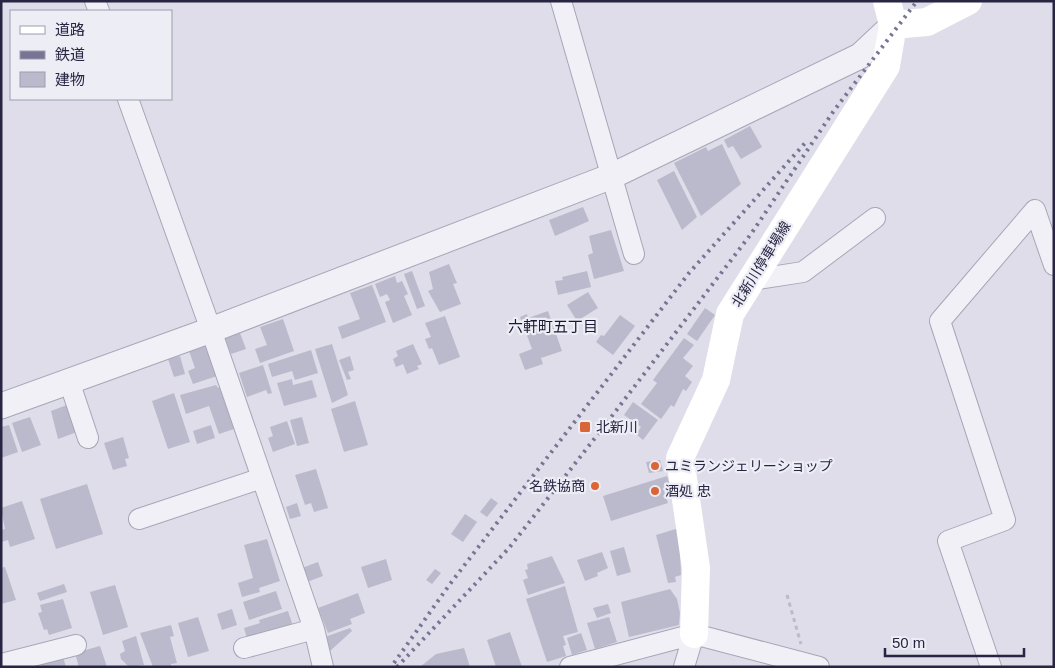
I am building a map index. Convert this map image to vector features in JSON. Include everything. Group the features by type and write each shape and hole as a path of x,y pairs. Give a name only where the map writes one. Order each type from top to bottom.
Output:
{"main road":[{"path":"890,13 927,22 968,1"},
{"name":"北新川停車場線","path":"694,634 696,568 680,458 716,380 730,314 886,66 890,13"}],"street":[{"path":"561,1 634,254"},
{"path":"1,406 212,330 612,176 860,56 890,13"},
{"path":"128,100 212,330 314,629 323,667"},
{"path":"991,667 948,541 1005,520 940,321 1035,210 1054,265"},
{"path":"751,280 803,272 875,218"},
{"path":"69,382 88,438"},
{"path":"139,519 262,478"},
{"path":"244,648 314,629"},
{"path":"570,667 694,634 813,665"},
{"path":"684,667 694,634"},
{"path":"1,664 76,645"}],"path":[{"path":"787,594 813,665"}],"building":[{"path":"750,126 762,147 741,159 733,146 728,148 724,140"},
{"path":"722,144 741,184 701,216 674,163 706,147 708,151"},
{"path":"674,171 697,217 682,230 657,180"},
{"path":"583,207 589,221 555,236 549,220"},
{"path":"611,230 624,271 594,279 588,255 593,253 589,236"},
{"path":"449,264 457,283 453,284 461,304 440,312 428,291 433,289 429,272"},
{"path":"412,271 425,306 417,309 404,274"},
{"path":"587,271 591,287 558,295 555,281 563,280 562,277"},
{"path":"395,276 397,283 402,281 408,294 404,296 412,315 393,323 385,302 390,300 387,294 380,297 375,284"},
{"path":"372,285 386,322 342,339 338,327 360,319 350,293"},
{"path":"588,292 598,308 577,321 567,305"},
{"path":"705,308 715,315 697,341 687,334"},
{"path":"548,311 562,351 541,358 543,364 525,370 519,354 532,349 520,317 527,314 528,318"},
{"path":"620,315 635,326 613,355 596,342 601,335 604,336"},
{"path":"445,316 460,357 439,365 432,348 429,349 425,339 431,337 425,323"},
{"path":"283,319 294,351 260,363 255,349 267,345 260,327"},
{"path":"240,333 246,349 231,354 225,338"},
{"path":"684,338 694,345 683,358 693,366 685,376 692,382 686,391 683,389 674,407 671,405 661,419 641,404 657,383 653,380"},
{"path":"332,344 348,395 332,403 315,349"},
{"path":"413,344 422,364 417,366 419,369 407,374 403,364 396,367 393,359 398,356 396,351"},
{"path":"207,345 217,376 193,384 188,371 195,368 189,351"},
{"path":"311,350 318,373 295,380 292,371 272,377 268,364"},
{"path":"180,356 185,374 174,377 168,359"},
{"path":"350,356 354,370 348,372 351,379 347,380 339,360"},
{"path":"263,365 272,393 268,394 266,390 247,397 239,373"},
{"path":"292,379 293,385 312,380 317,397 284,406 277,383"},
{"path":"216,385 218,388 222,386 237,428 219,434 209,406 186,414 180,395"},
{"path":"174,393 190,442 168,449 152,401"},
{"path":"355,401 368,445 344,452 331,409"},
{"path":"633,402 658,420 643,440 636,434 641,427 624,415"},
{"path":"67,405 77,432 58,439 51,411"},
{"path":"30,417 41,445 22,452 12,423"},
{"path":"302,417 309,443 297,446 290,420"},
{"path":"287,421 295,444 273,452 268,438 273,436 270,427"},
{"path":"9,425 18,452 1,458 1,427"},
{"path":"211,425 215,438 197,444 193,431"},
{"path":"123,437 129,458 125,459 127,466 113,470 104,443"},
{"path":"660,460 663,471 649,473 646,462"},
{"path":"316,469 328,508 314,512 311,503 305,505 295,475"},
{"path":"667,476 671,489 664,491 668,503 611,521 603,496"},
{"path":"87,484 103,534 56,549 40,499"},
{"path":"491,498 498,503 487,517 480,512"},
{"path":"22,501 35,539 10,547 8,540 1,542 1,530 5,529 1,508"},
{"path":"297,503 301,516 290,519 286,507"},
{"path":"465,514 477,522 463,542 451,534"},
{"path":"679,528 681,575 675,577 676,582 668,583 656,535"},
{"path":"267,539 280,581 259,588 260,592 242,597 238,583 253,578 244,545"},
{"path":"624,547 631,572 617,576 610,551"},
{"path":"602,552 608,568 597,573 598,576 585,581 577,560"},
{"path":"552,556 565,583 528,595 523,580 528,578 525,570 528,569 527,564"},
{"path":"386,559 392,580 368,588 361,567"},
{"path":"318,562 323,576 307,582 302,568"},
{"path":"5,567 16,600 1,604 1,568"},
{"path":"435,569 441,573 432,584 426,580"},
{"path":"64,584 67,592 40,601 37,593"},
{"path":"115,585 128,627 103,635 90,592"},
{"path":"565,586 578,632 563,636 566,645 563,646 566,656 547,662 526,599"},
{"path":"670,589 677,599 680,613 679,625 629,637 621,602"},
{"path":"276,591 282,609 249,620 243,602"},
{"path":"358,593 365,613 350,619 352,624 328,633 318,608"},
{"path":"63,599 72,628 49,635 47,629 44,630 38,613 42,612 40,605"},
{"path":"608,604 611,613 597,618 593,608"},
{"path":"232,609 237,625 222,630 217,614"},
{"path":"288,611 294,629 248,642 244,628 260,623 259,620"},
{"path":"198,617 209,651 188,657 178,623"},
{"path":"609,617 617,642 595,649 587,623"},
{"path":"171,625 174,636 170,637 177,663 171,664 171,667 153,667 140,633"},
{"path":"350,628 352,631 330,651 325,637"},
{"path":"510,632 522,667 496,667 487,640"},
{"path":"581,633 587,650 572,655 567,638"},
{"path":"136,636 144,665 129,667 121,659 120,654 125,651 122,641"},
{"path":"100,646 107,667 79,667 75,653"},
{"path":"464,648 470,667 420,667 436,654"},
{"path":"63,657 66,667 43,667 41,662"}],"railway":[{"path":"397,667 509,548 602,429 751,234 833,112 917,1"},
{"path":"394,663 450,584 689,273 806,142"}],"place":[{"name":"北新川","path":"585,427"},
{"name":"ユミランジェリーショップ","path":"655,466"},
{"name":"名鉄協商","path":"595,486"},
{"name":"酒処 忠","path":"655,491"}],"district":[{"name":"六軒町五丁目","path":"553,326"}]}
